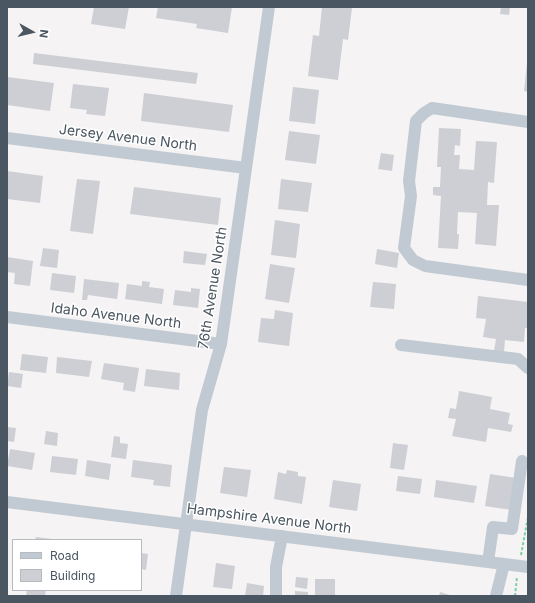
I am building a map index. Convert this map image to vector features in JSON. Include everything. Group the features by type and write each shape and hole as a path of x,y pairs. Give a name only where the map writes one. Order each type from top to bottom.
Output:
{"street":[{"name":"76th Avenue North","path":"176,596 202,410 221,344 268,7"},
{"path":"528,122 432,108 416,120 409,181 410,196 404,248 413,260 425,266 528,280"},
{"name":"Jersey Avenue North","path":"7,138 246,168"},
{"name":"Idaho Avenue North","path":"7,317 221,344"},
{"path":"401,345 518,359 528,368"},
{"path":"488,562 493,527 512,530 521,461"},
{"name":"Hampshire Avenue North","path":"7,502 528,567"},
{"path":"276,596 276,567 282,536"},
{"path":"496,596 504,564"}],"building":[{"path":"94,7 129,7 125,29 91,24"},
{"path":"158,7 232,7 228,33 196,28 197,24 156,18"},
{"path":"322,7 352,8 348,40 343,39 338,80 308,76 313,35 319,36"},
{"path":"501,7 510,7 509,15 500,14"},
{"path":"34,53 198,73 196,84 33,64"},
{"path":"528,63 528,92 524,91"},
{"path":"7,77 54,83 50,111 7,105"},
{"path":"73,84 109,88 105,116 86,114 87,110 70,108"},
{"path":"293,87 319,90 315,124 289,121"},
{"path":"144,93 233,105 229,132 141,121"},
{"path":"439,128 461,129 460,146 455,145 454,155 460,155 459,169 474,170 476,141 497,142 494,183 488,182 487,205 499,205 496,246 475,244 477,213 458,212 458,249 438,248 441,196 433,195 433,187 440,187 441,167 437,167"},
{"path":"289,131 320,135 316,164 285,160"},
{"path":"381,153 394,155 392,171 378,169"},
{"path":"7,171 43,176 40,203 7,199"},
{"path":"77,179 100,181 93,234 70,231"},
{"path":"281,179 312,183 308,212 278,209"},
{"path":"134,187 221,198 218,225 130,214"},
{"path":"275,220 300,224 296,258 271,255"},
{"path":"43,248 59,250 57,268 40,266"},
{"path":"377,249 399,253 397,268 375,264"},
{"path":"184,251 207,254 205,265 183,263"},
{"path":"7,257 33,261 30,286 14,284 15,273 7,272"},
{"path":"270,264 295,268 289,303 265,299"},
{"path":"52,273 76,276 74,293 50,290"},
{"path":"84,279 119,283 117,299 88,295 87,300 82,300"},
{"path":"142,281 150,282 149,287 164,289 162,304 125,299 127,284 142,286"},
{"path":"373,282 396,284 394,309 370,307"},
{"path":"191,288 200,289 198,308 173,305 175,290 191,292"},
{"path":"478,296 528,302 528,328 525,328 524,342 505,340 504,352 494,351 496,339 483,337 486,319 476,318"},
{"path":"275,310 293,313 289,346 258,342 261,318 274,319"},
{"path":"22,354 48,357 46,373 20,370"},
{"path":"57,357 92,361 89,377 56,373"},
{"path":"104,363 139,368 135,392 123,390 124,383 101,379"},
{"path":"146,369 180,373 179,390 144,386"},
{"path":"9,372 23,374 21,388 7,386"},
{"path":"459,391 492,397 490,409 510,413 508,424 513,425 511,432 488,428 486,442 452,436 456,419 448,418 450,408 456,409"},
{"path":"7,427 16,428 14,442 7,441"},
{"path":"46,431 58,433 57,446 44,444"},
{"path":"114,436 120,437 120,443 128,444 126,459 111,457"},
{"path":"393,443 408,445 404,470 390,468"},
{"path":"10,449 35,453 32,470 7,466"},
{"path":"52,456 78,459 76,475 50,472"},
{"path":"87,460 111,464 109,480 85,476"},
{"path":"133,460 172,465 170,487 153,485 154,480 131,477"},
{"path":"224,467 251,470 247,497 220,493"},
{"path":"287,470 298,472 298,476 306,477 302,504 274,499 278,472 286,474"},
{"path":"490,474 516,478 511,510 485,506"},
{"path":"398,476 422,479 420,494 396,491"},
{"path":"333,480 361,484 357,511 329,507"},
{"path":"436,480 477,486 474,503 434,497"},
{"path":"36,537 52,539 35,539"},
{"path":"142,553 148,554 146,570 142,569"},
{"path":"216,563 235,566 232,589 213,587"},
{"path":"296,577 308,578 307,589 295,587"},
{"path":"315,579 335,579 335,596 315,596"},
{"path":"247,583 264,586 263,596 245,596"},
{"path":"27,591 46,591 45,596 26,596"},
{"path":"295,591 308,592 308,596 295,596"},
{"path":"440,592 453,596 439,596"}]}
